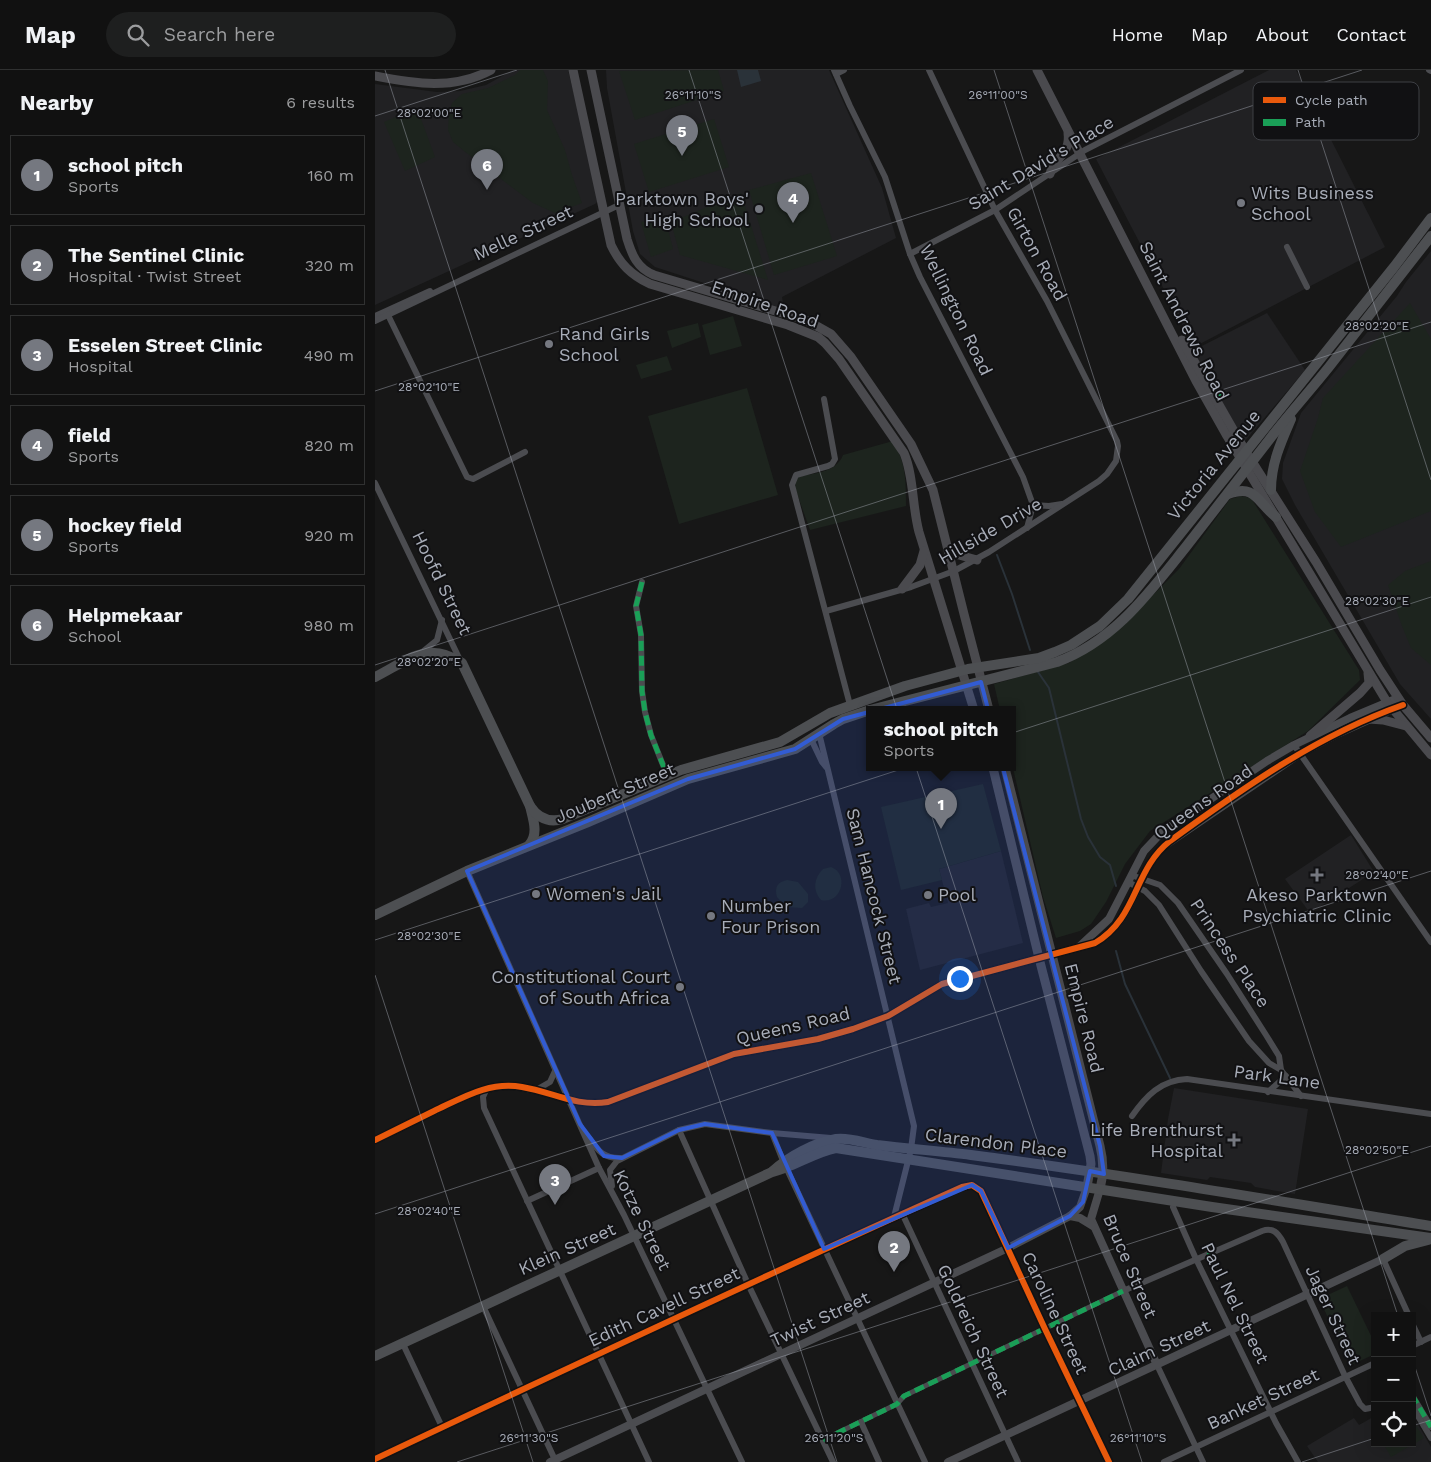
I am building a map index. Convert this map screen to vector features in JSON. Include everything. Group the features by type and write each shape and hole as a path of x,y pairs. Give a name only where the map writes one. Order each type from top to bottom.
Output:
{"main road":[{"path":"375,76 417,84 445,84 466,80 491,70"},
{"name":"Empire Road","path":"573,70 611,245 616,256 627,270 639,279 665,289 803,330 818,337 831,349 904,453 909,468 913,508 924,550 973,706"},
{"name":"Empire Road","path":"591,70 619,205 631,252 639,265 648,272 806,320 822,328 835,338 851,357 916,453 936,498 988,706"},
{"name":"Saint Andrews Road","path":"1037,70 1066,127 1082,152"},
{"name":"Saint Andrews Road","path":"1043,70 1196,382 1250,466 1276,517 1390,705 1431,755"},
{"path":"1050,174 1053,166 1067,148 1069,139 1066,127"},
{"name":"Victoria Avenue","path":"978,668 1039,658 1071,645 1100,626 1128,599 1431,218"},
{"name":"Victoria Avenue","path":"981,682 1057,662 1102,639 1123,620 1144,599 1431,236"},
{"path":"1271,490 1271,477 1275,461 1296,406"},
{"name":"Saint Andrews Road","path":"1250,466 1271,490 1401,701 1431,738"},
{"path":"1228,494 1242,490 1249,491 1276,517"},
{"path":"948,547 959,555 977,560"},
{"path":"902,589 920,565 924,550"},
{"path":"375,677 417,655 437,652 446,654 462,663"},
{"name":"Hoofd Street","path":"462,663 530,806"},
{"name":"Joubert Street","path":"530,806 540,817 558,821 695,765 780,742 821,718 850,705 905,686 978,668"},
{"path":"1310,736 1349,704 1366,687 1369,678 1367,668"},
{"name":"Joubert Street","path":"886,706 981,682"},
{"name":"Joubert Street","path":"375,915 467,871 688,779 795,749 843,719 866,711"},
{"path":"1369,719 1383,720 1407,727"},
{"name":"Empire Road","path":"994,771 1090,1156 1087,1187"},
{"name":"Empire Road","path":"1006,771 1104,1162 1104,1174 1100,1189"},
{"path":"529,845 535,834 530,806"},
{"name":"Clarendon Place","path":"837,1139 1090,1171 1431,1226"},
{"name":"Klein Street","path":"375,1356 772,1172 818,1145 837,1139"},
{"name":"Clarendon Place","path":"785,1165 836,1148 1431,1238"},
{"path":"1383,1259 1405,1246 1431,1238"}],"street":[{"path":"835,72 844,70"},
{"name":"Girton Road","path":"929,70 995,210 1047,301 1117,441 1118,453"},
{"name":"Saint David's Place","path":"910,254 995,210 1082,152 1241,70"},
{"name":"Wellington Road","path":"835,72 885,177 910,254 920,277 1023,477 1033,505"},
{"name":"Melle Street","path":"375,321 604,210 619,205"},
{"path":"1287,247 1307,287"},
{"name":"Melle Street","path":"375,316 424,293 441,288"},
{"path":"388,315 467,477 473,479 525,452"},
{"path":"824,399 835,459 828,466 797,475 793,485 850,705"},
{"name":"Hillside Drive","path":"826,611 934,580 977,560 1107,474 1116,461 1118,453"},
{"name":"Hoofd Street","path":"375,482 462,663"},
{"path":"1026,529 1030,521 1033,505 1056,505 1070,500"},
{"path":"641,582 636,606 641,635 641,691 651,735 667,775"},
{"path":"417,655 437,640 442,620"},
{"name":"Queens Road","path":"1079,947 1109,919 1144,851 1162,832 1267,761 1310,736 1401,701"},
{"name":"Queens Road","path":"375,1140 468,1095 487,1088 510,1086 536,1090 570,1101 589,1104 608,1102 734,1054 836,1035 888,1016 942,984 1095,943 1113,930 1125,914 1152,859 1164,846 1217,808 1301,753 1369,719 1390,705"},
{"name":"Sam Hancock Street","path":"815,736 827,768 914,1126 911,1148"},
{"name":"Sam Hancock Street","path":"815,736 822,762 827,768"},
{"path":"1295,745 1431,942"},
{"name":"Kotze Street","path":"467,871 599,1168 742,1462"},
{"name":"Princess Place","path":"1130,878 1142,879 1160,886 1178,903 1266,1034 1279,1056 1281,1070"},
{"name":"Princess Place","path":"1130,878 1159,905 1249,1041 1269,1063 1281,1070 1301,1096"},
{"path":"536,1090 550,1082 555,1071"},
{"path":"1268,1092 1286,1076"},
{"name":"Park Lane","path":"1132,1116 1143,1100 1153,1091 1161,1086 1180,1080 1431,1114"},
{"path":"487,1088 483,1098 484,1108 649,1462"},
{"path":"580,1124 604,1156 622,1158"},
{"name":"Clarendon Place","path":"622,1158 679,1130 705,1124 837,1139"},
{"path":"679,1130 748,1284 833,1462"},
{"path":"772,1133 824,1249 925,1462"},
{"path":"894,1217 911,1148"},
{"path":"615,1199 609,1173 611,1167 622,1158"},
{"path":"527,1201 599,1168"},
{"name":"Edith Cavell Street","path":"375,1459 673,1318 967,1185"},
{"name":"Caroline Street","path":"967,1185 975,1186 981,1191 1109,1462"},
{"path":"1071,1216 1080,1207 1087,1187"},
{"name":"Bruce Street","path":"1100,1189 1091,1214 1093,1226 1203,1462"},
{"name":"Paul Nel Street","path":"1173,1207 1271,1412"},
{"name":"Goldreich Street","path":"902,1213 1018,1462"},
{"path":"1071,1216 1080,1218 1093,1226"},
{"name":"Twist Street","path":"554,1461 1008,1248 1071,1216"},
{"name":"Jager Street","path":"1209,1252 1262,1231 1274,1231 1283,1242 1345,1376 1360,1404 1371,1408"},
{"path":"823,1440 897,1404 904,1396 1209,1252 1215,1265"},
{"path":"1383,1259 1407,1312"},
{"name":"Claim Street","path":"948,1462 1383,1259"},
{"path":"483,1306 554,1461"},
{"path":"1416,1331 1421,1342"},
{"path":"1416,1344 1431,1337"},
{"path":"403,1344 443,1427"},
{"name":"Banket Street","path":"1164,1462 1371,1365"},
{"path":"1416,1402 1431,1427"},
{"path":"1271,1412 1298,1462"},
{"path":"1416,1413 1431,1438"},
{"path":"861,1422 879,1462"}],"highlighted area":[{"path":"981,682 1100,1146 1104,1174 1090,1171 1083,1202 1070,1216 1008,1248 981,1191 972,1185 824,1249 772,1133 705,1124 679,1130 622,1158 604,1156 580,1124 467,871 688,779 795,749 843,719"}],"shaded area":[{"path":"513,70 568,70 600,199 595,204 375,305 375,84 437,92 460,91 486,85"},
{"path":"520,70 543,70 548,81 547,110 565,150 582,203 555,213 533,203 464,151 453,142 448,130 452,103 462,94 488,88 515,75"},
{"name":"Parktown Boys' High School","path":"606,70 829,70 882,188 896,238 782,297 784,309 655,267 640,254 633,231 607,88"},
{"path":"718,70 724,91 635,120 619,71"},
{"path":"737,70 758,70 761,81 741,87"},
{"name":"Wits Business School","path":"1269,70 1296,70 1302,82 1253,82 1253,140 1331,140 1385,247 1194,347 1096,159"},
{"path":"417,108 435,157 405,171 384,122"},
{"path":"714,119 729,167 649,192 634,144"},
{"path":"811,173 837,256 774,275 749,190"},
{"path":"741,193 768,280 680,255 671,222"},
{"path":"665,217 673,249 651,257 641,222"},
{"path":"1431,251 1431,719 1400,684 1295,505 1282,479 1283,463 1301,413 1397,296"},
{"path":"1410,303 1431,339 1431,511 1341,547 1315,512 1300,471 1323,398"},
{"path":"1267,313 1305,370 1245,441 1192,351"},
{"path":"733,316 742,346 710,355 702,325"},
{"path":"698,323 701,337 672,348 667,331"},
{"path":"667,356 672,370 641,379 636,365"},
{"path":"747,388 778,495 679,524 648,416"},
{"path":"893,441 901,457 904,472 906,506 810,530 795,488 797,477 830,469 840,461 843,455"},
{"path":"1241,496 1251,498 1359,670 1360,680 1308,731 1150,831 1125,864 1106,902 1091,924 1080,931 1056,938 1043,897 1014,771 1016,771 1016,706 999,706 994,684 1069,663 1121,627 1179,569 1230,499"},
{"path":"1431,561 1431,665 1411,648 1388,585 1405,571"},
{"path":"983,784 1001,851 939,869 942,880 901,890 881,807"},
{"path":"1351,835 1374,872 1310,913 1285,879"},
{"path":"1001,851 1023,943 920,970 906,909 929,903 931,907 948,903 939,869"},
{"path":"831,867 840,876 841,888 834,898 821,900 815,888 816,880 823,869"},
{"path":"787,880 798,882 808,894 808,902 802,908 786,907 777,897 777,886"},
{"name":"Life Brenthurst Hospital","path":"1174,1088 1308,1109 1295,1194 1255,1187 1251,1183 1210,1177 1207,1180 1161,1173"},
{"path":"1347,1286 1371,1336 1371,1356 1351,1365 1319,1299"},
{"path":"1354,1418 1359,1425 1371,1418 1371,1447 1416,1447 1416,1421 1431,1447 1431,1462 1318,1462 1307,1446"},
{"path":"1416,1425 1424,1438 1416,1443"},
{"path":"1385,1447 1408,1447 1391,1457"}],"waterway":[{"path":"997,555 1030,650"},
{"path":"1038,672 1049,688 1081,819 1088,837 1100,857 1110,865 1116,886"},
{"path":"1116,951 1125,984 1170,1078"}],"marked path":[{"path":"1215,397 1226,390"},
{"path":"642,582 636,606 641,635 642,691 651,735 667,775"},
{"path":"1209,1252 1215,1265"},
{"path":"823,1440 897,1404 904,1396 1123,1291"},
{"path":"1416,1402 1431,1427"}],"cycle path":[{"path":"375,1140 465,1096 498,1086 533,1089 574,1101 608,1102 734,1054 818,1039 853,1029 888,1016 942,984 1095,943 1109,933 1120,921 1149,866 1170,841 1253,783 1311,747 1341,731 1403,705"},
{"path":"375,1459 815,1254 962,1187 972,1185 981,1191 1109,1462"}],"place":[{"name":"hockey field","path":"682,156"},
{"name":"Helpmekaar","path":"487,190"},
{"name":"Wits Business School","path":"1241,203"},
{"name":"Parktown Boys' High School","path":"759,209"},
{"name":"field","path":"793,223"},
{"name":"Rand Girls School","path":"549,344"},
{"name":"school pitch","path":"941,829"},
{"name":"Akeso Parktown Psychiatric Clinic","path":"1317,875"},
{"name":"Women's Jail","path":"536,894"},
{"name":"Pool","path":"928,895"},
{"name":"Number Four Prison","path":"711,916"},
{"name":"Constitutional Court of South Africa","path":"680,987"},
{"name":"Life Brenthurst Hospital","path":"1234,1140"},
{"name":"Esselen Street Clinic","path":"555,1205"},
{"name":"The Sentinel Clinic","path":"894,1272"}]}
